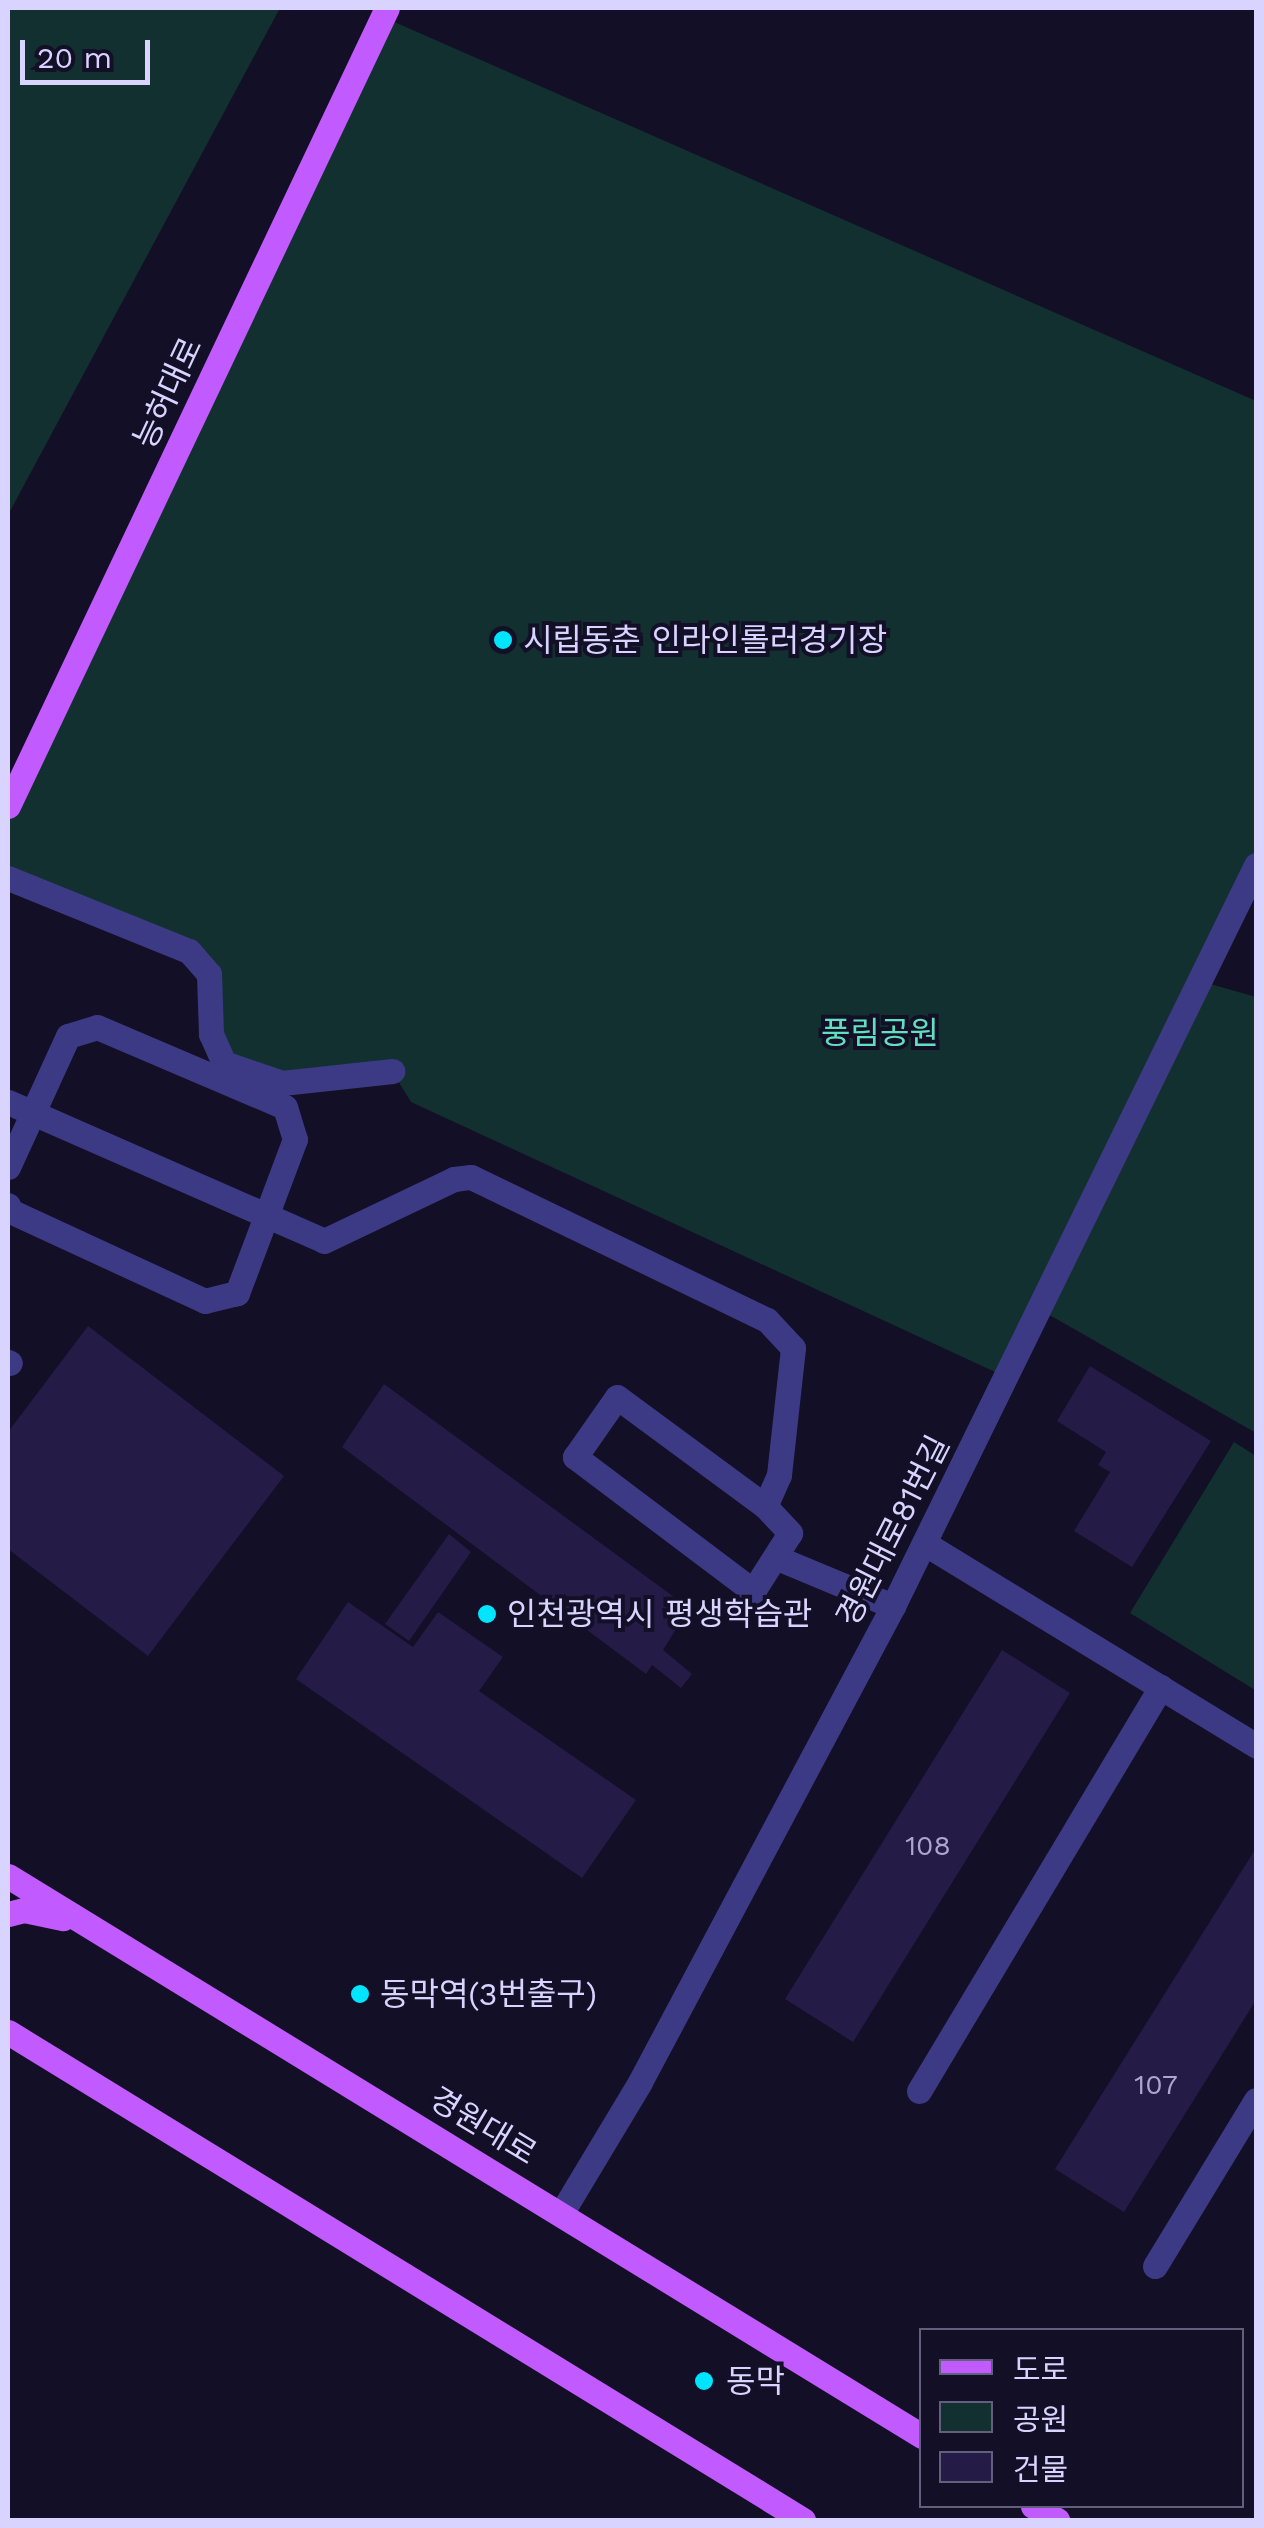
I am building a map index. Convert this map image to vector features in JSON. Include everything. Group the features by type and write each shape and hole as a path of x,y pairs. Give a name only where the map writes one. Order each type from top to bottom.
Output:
{"main road":[{"name":"능허대로","path":"8,806 387,8"},
{"name":"경원대로","path":"8,1876 919,2434"},
{"path":"8,1914 24,1910 83,1922"},
{"path":"10,2032 802,2520"}],"street":[{"name":"경원대로81번길","path":"562,2212 640,2082 894,1606 1256,866"},
{"path":"8,878 189,951 209,974 211,1034 224,1062 282,1083 392,1071"},
{"path":"8,1167 68,1036 97,1027 285,1107 296,1140 236,1292 204,1300 10,1210 8,1205"},
{"path":"8,1102 324,1241 454,1179 471,1177 768,1320 793,1348 779,1475 766,1506"},
{"path":"616,1397 766,1506 790,1533 753,1591 576,1457 616,1397"},
{"path":"924,1543 1256,1746"},
{"path":"775,1557 894,1606"},
{"path":"920,2091 1161,1687"},
{"path":"1155,2266 1256,2100"}],"green space":[{"path":"8,8 280,8 8,515"},
{"name":"풍림공원","path":"383,17 1256,401 1256,854 1200,981 1256,997 1256,1433 1039,1309 1006,1377 411,1102 392,1071 282,1083 224,1063 209,974 8,878 8,806"},
{"path":"1234,1442 1256,1456 1255,1690 1130,1613"}],"building":[{"path":"88,1326 284,1476 148,1656 8,1549 8,1432"},
{"path":"1090,1366 1211,1441 1132,1567 1074,1531 1110,1472 1098,1465 1106,1452 1057,1421"},
{"path":"384,1384 689,1608 663,1650 692,1674 681,1688 652,1665 646,1674 342,1447"},
{"path":"449,1534 471,1552 409,1641 385,1624"},
{"path":"348,1602 413,1647 438,1612 503,1657 479,1691 636,1800 582,1878 296,1679"},
{"path":"1002,1650 1070,1693 853,2042 785,1999"},
{"path":"1256,1848 1256,2000 1124,2212 1055,2169"}],"place":[{"name":"시립동춘 인라인롤러경기장","path":"503,640"},
{"name":"인천광역시 평생학습관","path":"487,1614"},
{"name":"동막역(3번출구)","path":"360,1994"},
{"name":"동막","path":"704,2381"}]}
